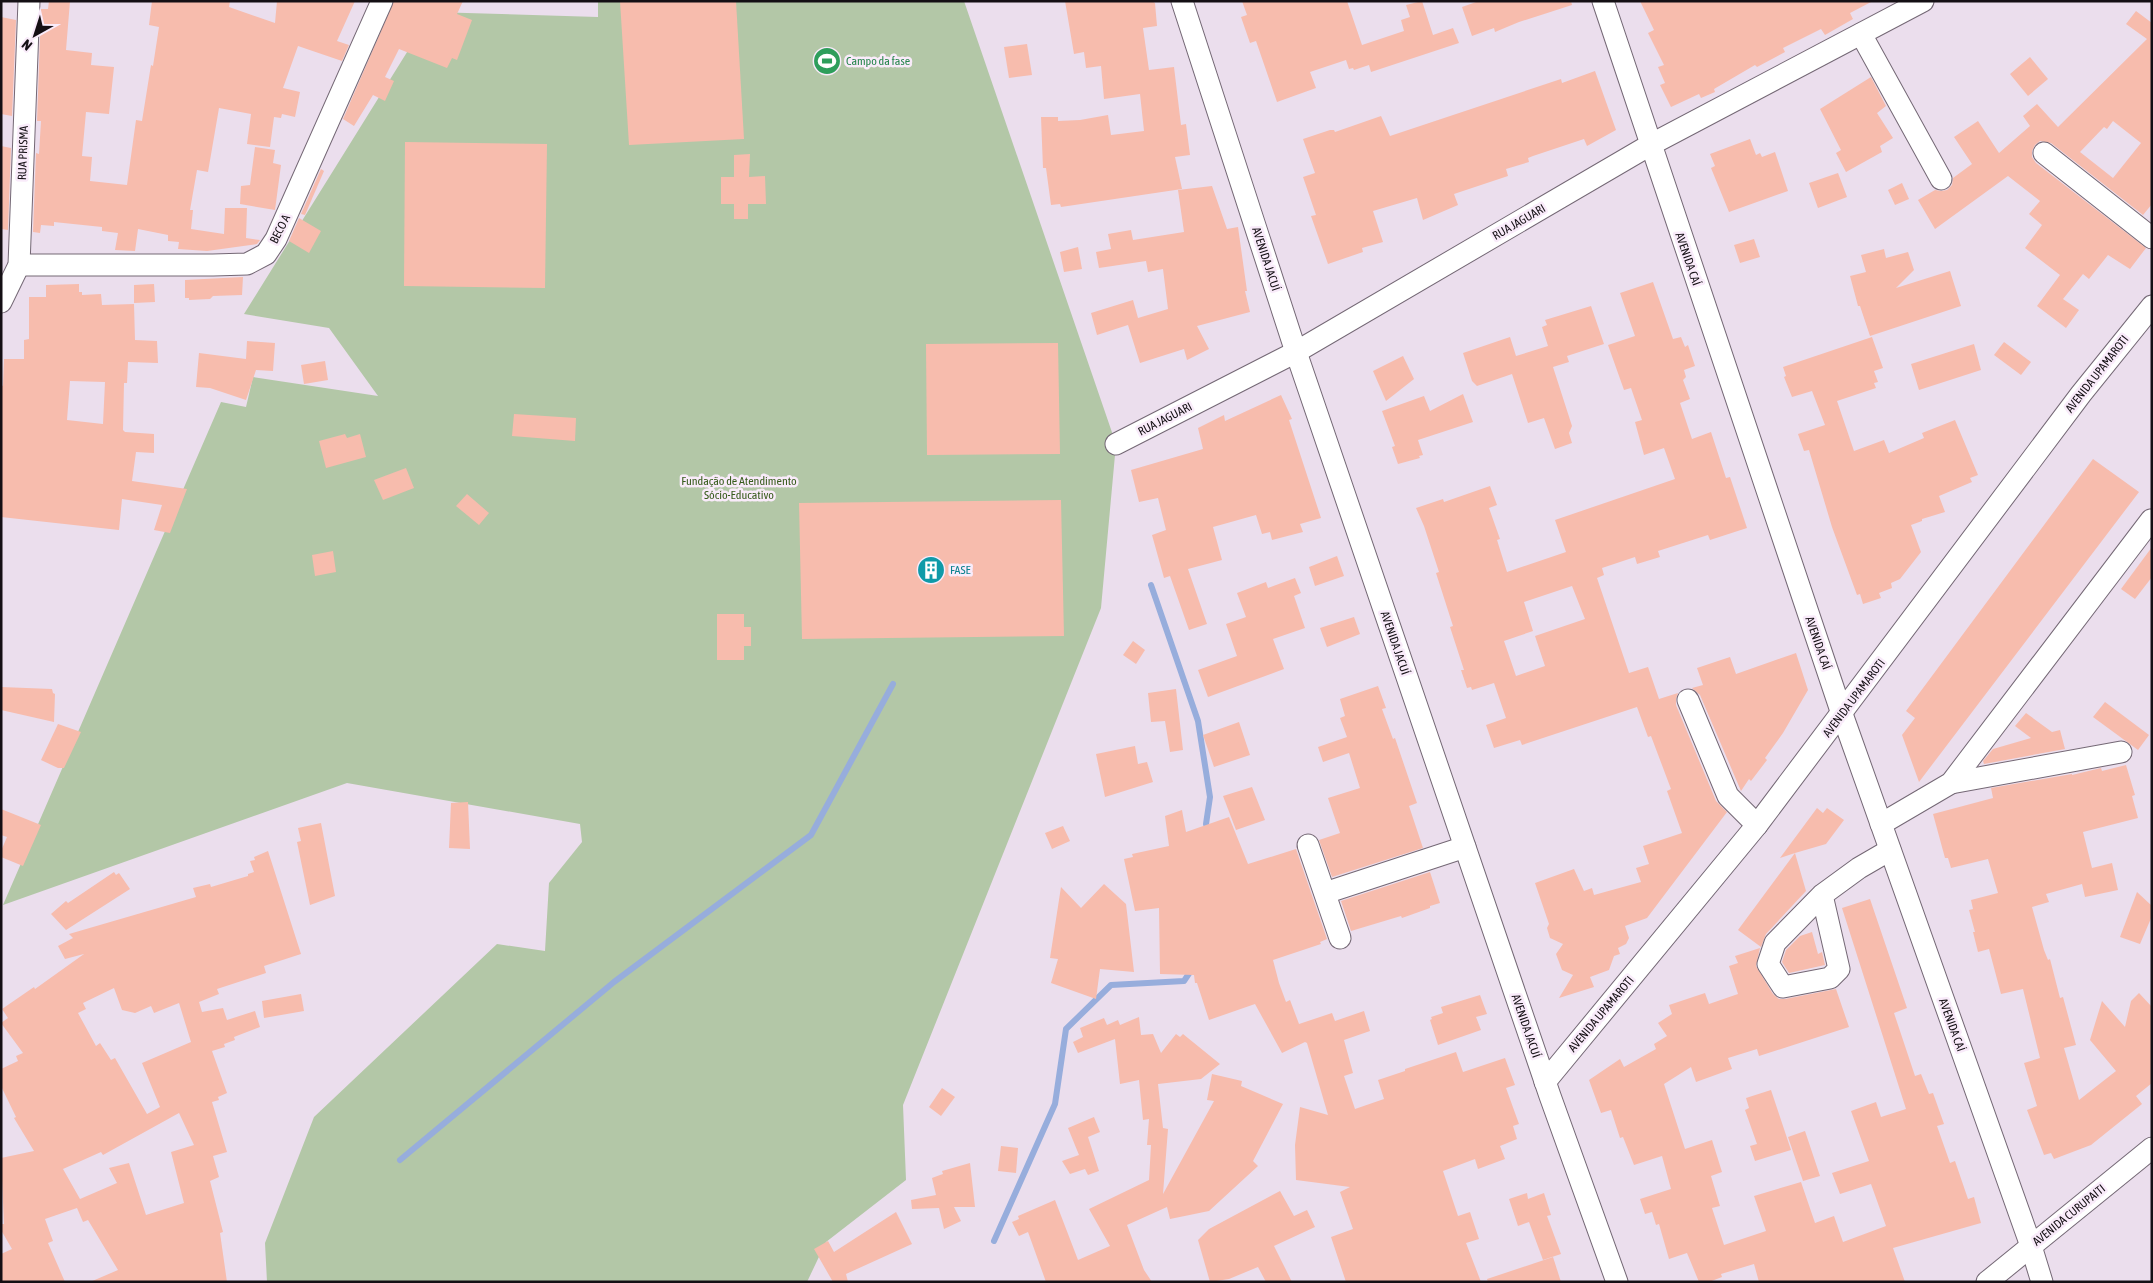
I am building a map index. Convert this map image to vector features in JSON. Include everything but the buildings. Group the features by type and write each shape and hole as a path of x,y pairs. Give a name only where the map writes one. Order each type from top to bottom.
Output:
{"street":[{"name":"RUA PRISMA","path":"1,302 18,265 30,1"},
{"name":"BECO A","path":"18,265 247,264 266,254 276,239 382,1"},
{"name":"AVENIDA JACUÍ","path":"1182,1 1296,352 1545,1082 1617,1282"},
{"name":"AVENIDA CAÍ","path":"1603,1 1650,146 1842,714 2031,1246 2042,1282"},
{"name":"RUA JAGUARI","path":"1116,444 1296,352 1650,146 1923,1"},
{"path":"1861,34 1941,179"},
{"path":"2044,153 2152,238"},
{"name":"AVENIDA UPAMAROTI","path":"1545,1082 1757,825 2081,394 2152,306"},
{"path":"1951,783 2150,520"},
{"path":"1688,700 1728,796 1757,825"},
{"path":"1881,824 1951,783 2121,752"},
{"path":"1308,845 1340,938"},
{"path":"1324,893 1465,847"},
{"path":"1822,895 1859,868 1890,850"},
{"name":"AVENIDA CURUPAITI","path":"1987,1282 2152,1148"}],"green space":[{"name":"Fundação de Atendimento Sócio-Educativo","path":"598,1 964,1 1116,444 1101,608 903,1105 906,1180 826,1242 807,1282 267,1282 265,1243 314,1117 497,944 545,951 549,883 582,842 580,824 347,783 3,905 221,402 246,407 253,377 378,396 329,328 244,314 432,12 598,17"}],"waterway":[{"path":"1151,585 1198,721 1210,797 1206,824 1209,833"},
{"path":"400,1160 614,982 811,835 893,684"},
{"path":"994,1241 1055,1104 1066,1029 1111,985 1184,981 1192,969"}],"place":[{"name":"Campo da fase","path":"827,61"},
{"name":"FASE","path":"931,570"}]}
